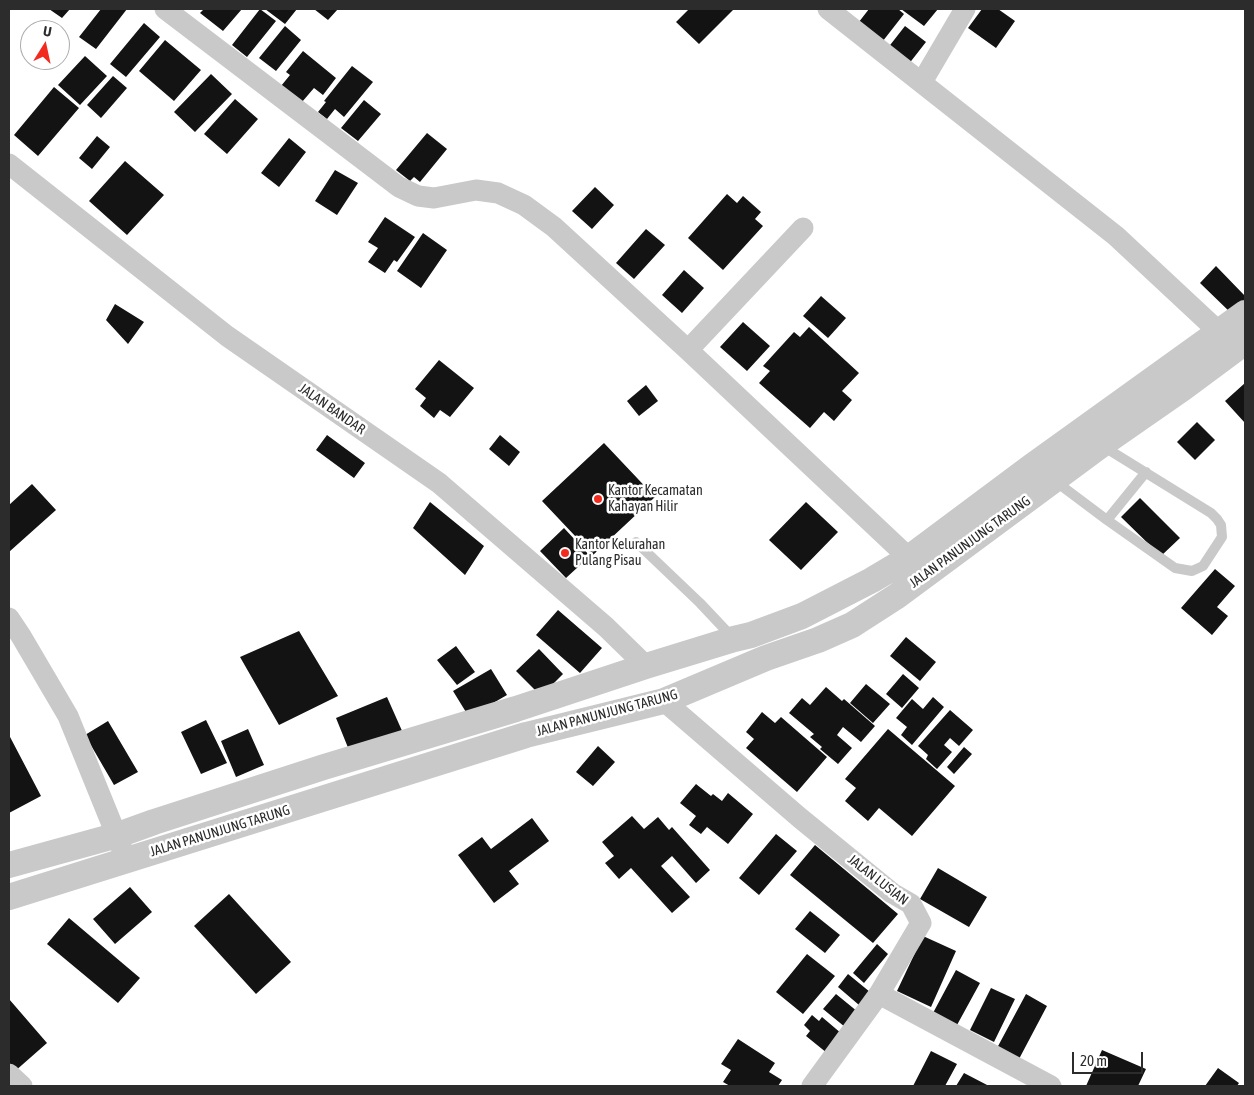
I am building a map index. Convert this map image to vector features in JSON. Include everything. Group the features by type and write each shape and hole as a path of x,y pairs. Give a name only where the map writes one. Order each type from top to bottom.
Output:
{"street":[{"path":"165,9 400,187 418,196 434,198 476,190 498,193 524,205 554,227 909,558"},
{"path":"828,9 1116,236 1219,332"},
{"path":"922,82 964,9"},
{"name":"JALAN BANDAR","path":"9,164 227,336 439,483 606,627 646,666"},
{"path":"688,350 803,228"},
{"name":"JALAN PANUNJUNG TARUNG","path":"9,865 122,847 339,794 526,735 664,701 766,658 818,640 852,625 897,596 1101,445 1178,377 1219,332 1245,313"},
{"name":"JALAN PANUNJUNG TARUNG","path":"9,897 122,847 154,822 324,767 516,709 802,616 872,580 909,558 1031,467 1178,377 1245,342"},
{"path":"9,618 22,636 68,716 122,847"},
{"path":"742,637 766,658"},
{"name":"JALAN LUSIAN","path":"664,701 800,818 892,893 911,904 921,923 879,994"},
{"path":"516,709 526,735"},
{"path":"812,1086 879,994 1052,1086"},
{"path":"9,1074 22,1086"}],"lane":[{"path":"1054,480 1175,568 1192,571 1203,566 1222,537 1217,519 1211,513 1101,445"},
{"path":"1107,520 1146,472"},
{"path":"636,542 700,603 742,637"}],"building":[{"path":"49,9 70,9 62,18"},
{"path":"101,9 127,9 96,49 79,37"},
{"path":"204,9 242,9 223,31 200,13"},
{"path":"260,9 276,21 247,57 232,45"},
{"path":"265,9 297,9 285,24"},
{"path":"314,9 338,9 328,20"},
{"path":"689,9 734,9 699,44 676,22"},
{"path":"869,9 898,9 904,14 879,46 855,27"},
{"path":"901,9 938,9 924,26"},
{"path":"982,9 998,9 1015,21 996,48 968,28"},
{"path":"144,23 160,37 126,77 110,64"},
{"path":"285,26 301,40 276,71 259,58"},
{"path":"905,26 926,42 908,65 887,49"},
{"path":"165,40 201,70 174,101 139,71"},
{"path":"303,51 336,78 323,95 314,88 302,102 281,86 290,75 286,72"},
{"path":"85,56 107,76 80,105 58,85"},
{"path":"352,66 373,82 344,117 335,109 327,119 318,112 326,102 324,101"},
{"path":"211,74 232,94 195,132 174,112"},
{"path":"113,76 127,88 101,118 87,105"},
{"path":"54,87 79,108 38,156 14,135"},
{"path":"235,99 258,119 227,154 204,134"},
{"path":"364,100 381,114 358,141 341,128"},
{"path":"427,133 447,149 420,182 414,177 410,181 396,170"},
{"path":"97,136 110,147 92,169 79,158"},
{"path":"289,138 306,152 279,187 261,173"},
{"path":"125,161 164,195 127,235 89,201"},
{"path":"335,170 358,183 337,215 315,201"},
{"path":"595,187 614,205 592,229 572,211"},
{"path":"727,194 737,203 743,196 761,212 755,219 763,226 723,270 688,238"},
{"path":"385,217 415,237 397,262 394,260 385,273 368,262 378,248 368,242"},
{"path":"646,229 665,245 634,279 616,263"},
{"path":"423,233 447,250 421,288 397,271"},
{"path":"1216,266 1245,296 1245,305 1234,316 1200,283"},
{"path":"684,270 704,288 682,313 662,295"},
{"path":"821,296 846,318 828,338 803,316"},
{"path":"115,304 144,322 128,344 106,320"},
{"path":"743,322 770,346 747,371 720,347"},
{"path":"809,327 859,373 842,391 852,400 834,421 824,412 810,428 759,383 770,371 763,366 794,332 800,337"},
{"path":"439,360 474,388 450,417 440,410 434,418 420,406 426,398 415,389"},
{"path":"1245,383 1245,423 1225,401"},
{"path":"646,385 658,401 639,416 627,401"},
{"path":"1197,422 1215,440 1195,460 1177,442"},
{"path":"327,435 365,463 354,478 316,450"},
{"path":"500,435 520,452 509,466 489,449"},
{"name":"Kantor Kecamatan Kahayan Hilir","path":"604,443 655,497 593,555 542,501"},
{"path":"32,484 56,510 9,552 9,505"},
{"path":"1140,498 1180,538 1161,556 1121,517"},
{"path":"430,502 484,546 465,575 413,528"},
{"path":"806,502 838,532 801,570 769,540"},
{"name":"Kantor Kelurahan Pulang Pisau","path":"564,528 590,556 566,578 540,551"},
{"path":"1215,569 1235,586 1217,607 1228,616 1212,635 1181,608"},
{"path":"558,610 602,648 580,673 536,635"},
{"path":"299,631 338,696 279,725 240,657"},
{"path":"906,637 936,662 920,681 890,656"},
{"path":"456,646 475,672 457,685 437,660"},
{"path":"539,649 563,674 541,696 516,671"},
{"path":"491,669 507,695 469,717 453,691"},
{"path":"903,674 919,688 902,708 886,694"},
{"path":"866,684 890,704 873,723 850,703"},
{"path":"826,687 842,701 844,699 875,726 861,742 843,727 837,735 852,748 838,764 820,749 822,747 810,737 814,734 789,713 802,698 810,705"},
{"path":"387,697 403,733 351,755 336,718"},
{"path":"933,697 944,707 912,745 901,735 907,727 896,718 912,699 923,709"},
{"path":"950,710 973,730 959,746 950,738 944,745 952,752 937,769 926,759 928,755 918,746"},
{"path":"762,712 775,723 781,717 827,757 797,792 746,748 754,739 746,732"},
{"path":"206,720 227,763 201,774 181,732"},
{"path":"108,721 138,772 114,785 85,735"},
{"path":"248,729 264,765 236,777 221,741"},
{"path":"888,729 955,786 912,836 879,808 868,821 845,801 856,788 845,779"},
{"path":"9,735 41,796 9,813"},
{"path":"598,746 615,762 593,786 576,772"},
{"path":"964,747 972,754 954,774 947,767"},
{"path":"696,784 711,796 713,794 722,801 728,793 753,814 728,844 707,827 701,834 689,825 696,816 680,803"},
{"path":"632,816 644,829 658,817 669,830 672,827 710,870 696,883 672,856 661,866 690,897 672,913 631,868 619,879 605,863 614,856 602,842"},
{"path":"532,818 549,841 509,871 519,884 494,903 458,855 482,837 491,849"},
{"path":"776,834 797,851 759,895 739,878"},
{"path":"815,845 898,914 873,943 790,875"},
{"path":"938,868 987,897 969,927 920,899"},
{"path":"130,887 152,912 115,944 93,919"},
{"path":"229,894 291,962 256,994 194,926"},
{"path":"810,911 840,935 825,953 795,929"},
{"path":"69,918 140,978 118,1003 47,944"},
{"path":"923,936 956,951 931,1007 897,991"},
{"path":"877,944 888,954 864,983 853,973"},
{"path":"807,954 835,976 803,1014 776,992"},
{"path":"956,970 980,983 957,1025 933,1013"},
{"path":"848,974 870,992 859,1005 838,987"},
{"path":"991,988 1015,999 994,1042 970,1030"},
{"path":"836,994 858,1012 845,1027 823,1009"},
{"path":"1026,994 1047,1006 1019,1059 997,1048"},
{"path":"9,999 47,1043 14,1072 9,1065"},
{"path":"812,1015 819,1021 822,1017 842,1034 827,1053 806,1036 810,1031 804,1025"},
{"path":"738,1039 775,1063 769,1072 782,1080 778,1086 730,1086 723,1082 731,1070 721,1064"},
{"path":"1102,1050 1146,1069 1138,1086 1086,1086"},
{"path":"931,1051 957,1064 945,1086 913,1086"},
{"path":"1218,1068 1239,1083 1237,1086 1205,1086"},
{"path":"964,1073 989,1086 956,1086"}],"place":[{"name":"Kantor Kecamatan Kahayan Hilir","path":"598,499"},
{"name":"Kantor Kelurahan Pulang Pisau","path":"565,553"}]}
